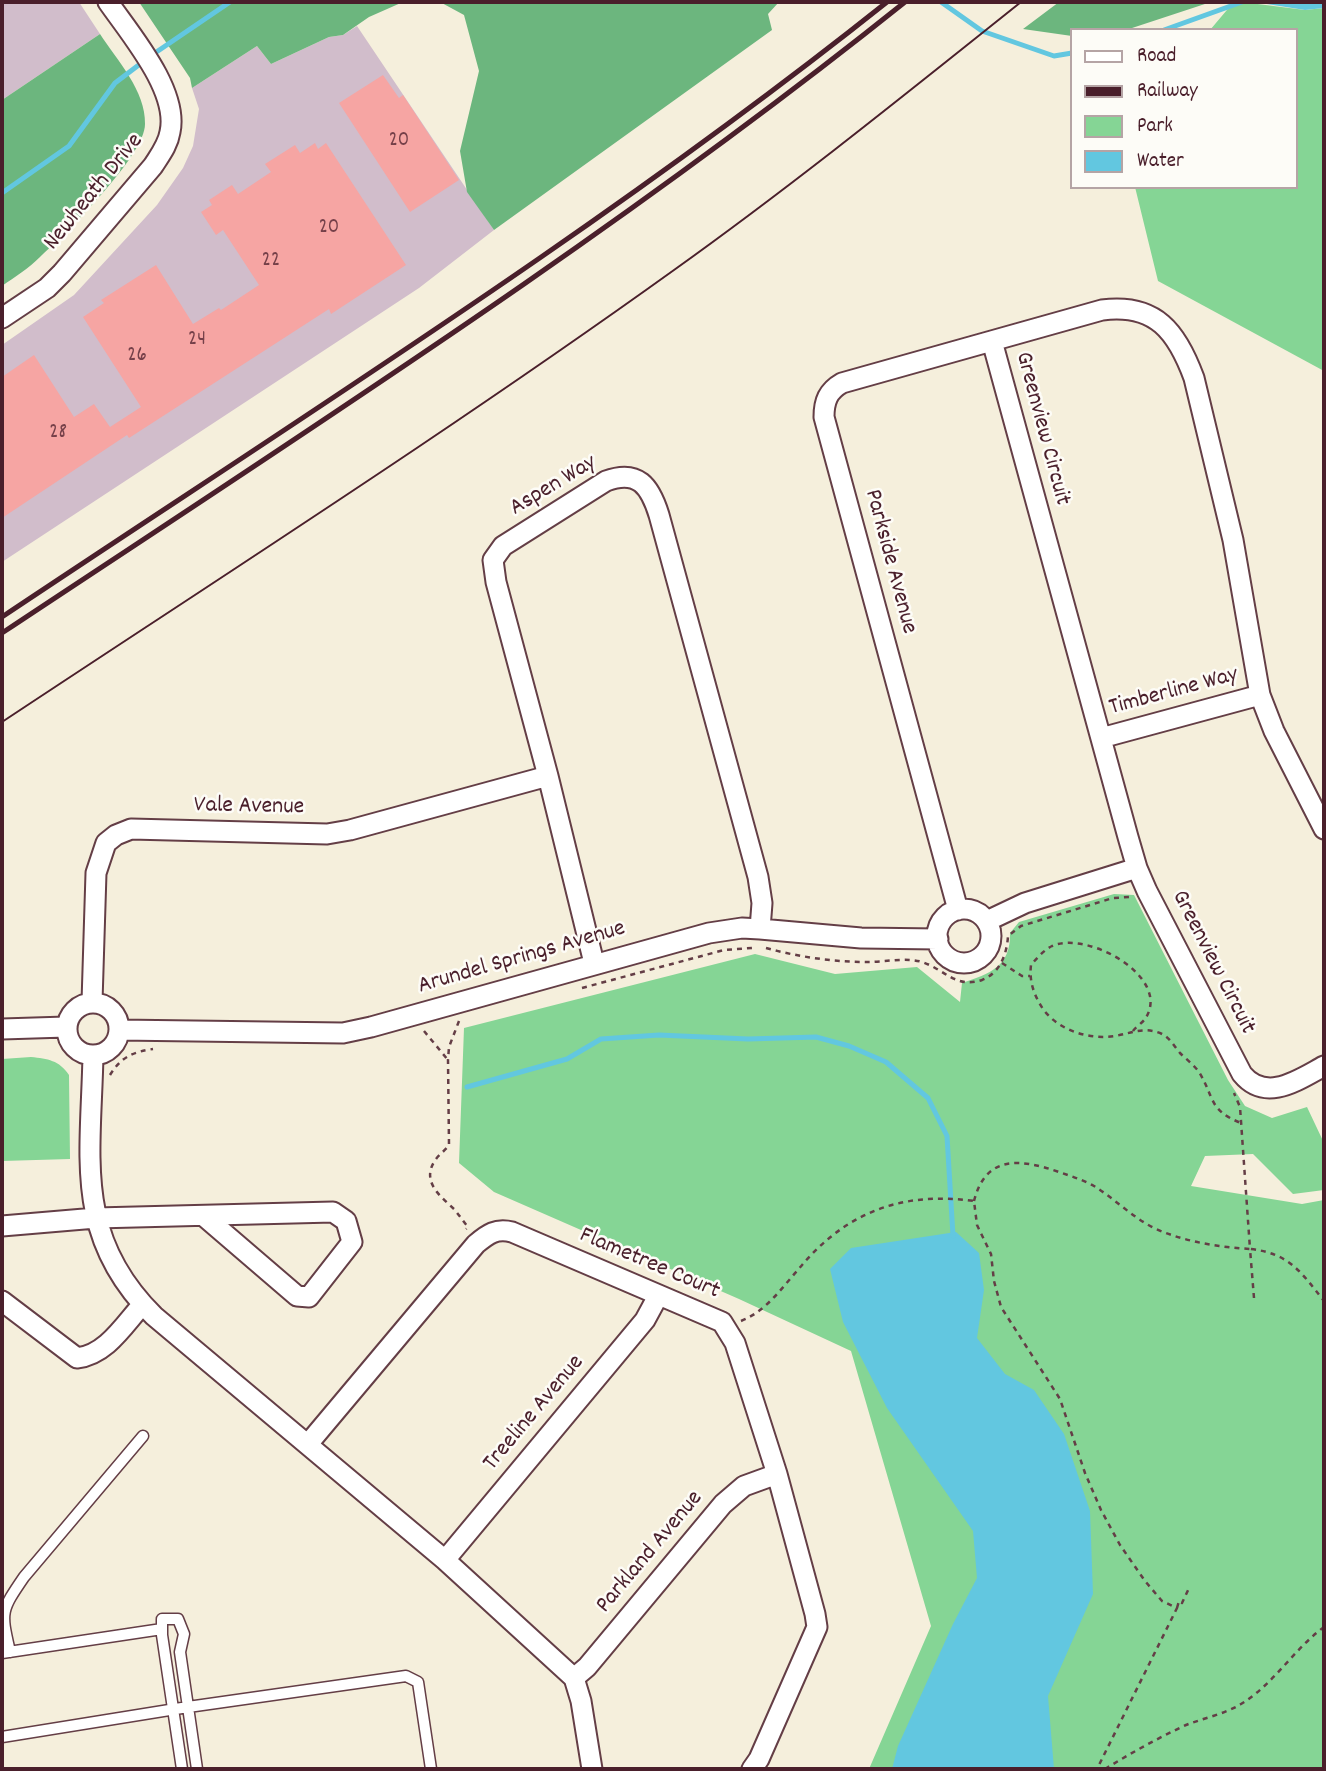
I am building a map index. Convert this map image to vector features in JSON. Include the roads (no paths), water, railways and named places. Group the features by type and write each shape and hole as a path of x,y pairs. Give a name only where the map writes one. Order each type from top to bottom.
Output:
{"street":[{"name":"Newheath Drive","path":"2,318 47,288 62,273 164,150 172,115 168,99 159,80 108,2"},
{"name":"Greenview Circuit","path":"1324,830 1274,731 1259,695 1233,540 1220,482 1194,378 1176,339 1163,324 1151,316 1121,307 992,341 1137,868 1235,1062 1248,1082 1266,1089 1276,1088 1324,1066"},
{"name":"Parkside Avenue","path":"958,910 824,417 824,405 834,388 842,383 992,341"},
{"name":"Aspen Way","path":"594,963 496,582 493,560 503,546 606,481 626,476 636,479 653,496 659,515 758,877 762,903 760,929"},
{"name":"Timberline Way","path":"1101,738 1259,695"},
{"name":"Vale Avenue","path":"92,1002 96,873 106,843 116,835 131,829 289,835 350,831 548,776"},
{"path":"987,921 1025,903 1137,868"},
{"path":"958,910 974,911 987,921 991,938 989,947 977,959 969,962 952,960 945,955 938,939 942,921 958,910"},
{"name":"Arundel Springs Avenue","path":"119,1030 343,1033 594,963 709,933 742,928 861,938 938,939"},
{"path":"92,1002 100,1003 114,1014 119,1030 117,1038 107,1050 93,1055 84,1054 71,1043 66,1027 72,1012 92,1002"},
{"path":"2,1029 66,1027"},
{"path":"93,1055 89,1161 92,1200 101,1237 116,1269 142,1305 445,1560 574,1678 581,1701 593,1769"},
{"path":"2,1226 96,1219 333,1212 346,1221 352,1242 309,1297 303,1298 296,1296 205,1217"},
{"name":"Flametree Court","path":"308,1444 476,1244 494,1231 512,1232 722,1322 736,1343 777,1474 816,1614 817,1627 759,1759 752,1769"},
{"name":"Treeline Avenue","path":"445,1560 645,1320 658,1296"},
{"path":"2,1301 77,1358 90,1356 103,1348 142,1305"},
{"name":"Parkland Avenue","path":"574,1678 587,1667 723,1504 744,1486 777,1474"}],"lane":[{"path":"143,1436 24,1577 8,1600 2,1617 6,1653 162,1629"},
{"path":"182,1769 162,1619 178,1619 184,1634 180,1652 197,1769"},
{"path":"2,1737 406,1676 418,1682 431,1769"}],"water":[{"path":"1254,2 1324,2 1324,8 1305,10"},
{"path":"956,1232 979,1253 984,1290 977,1338 1005,1374 1034,1390 1064,1434 1090,1511 1093,1594 1048,1696 1054,1769 892,1769 898,1746 953,1624 977,1578 973,1531 887,1408 843,1322 830,1269 851,1248"}],"waterway":[{"path":"152,55 230,2"},
{"path":"941,2 982,31 1054,56 1070,53"},
{"path":"1170,28 1242,2"},
{"path":"2,193 69,146 115,83 144,61"},
{"path":"467,1087 567,1059 601,1039 659,1035 748,1039 816,1037 849,1046 886,1062 928,1098 947,1136 953,1236"}],"tram line":[{"path":"2,722 340,499 591,329 762,205 1021,2"}],"railway":[{"path":"2,617 562,243 781,85 887,2"},
{"path":"2,633 461,328 686,169 905,2"}]}
